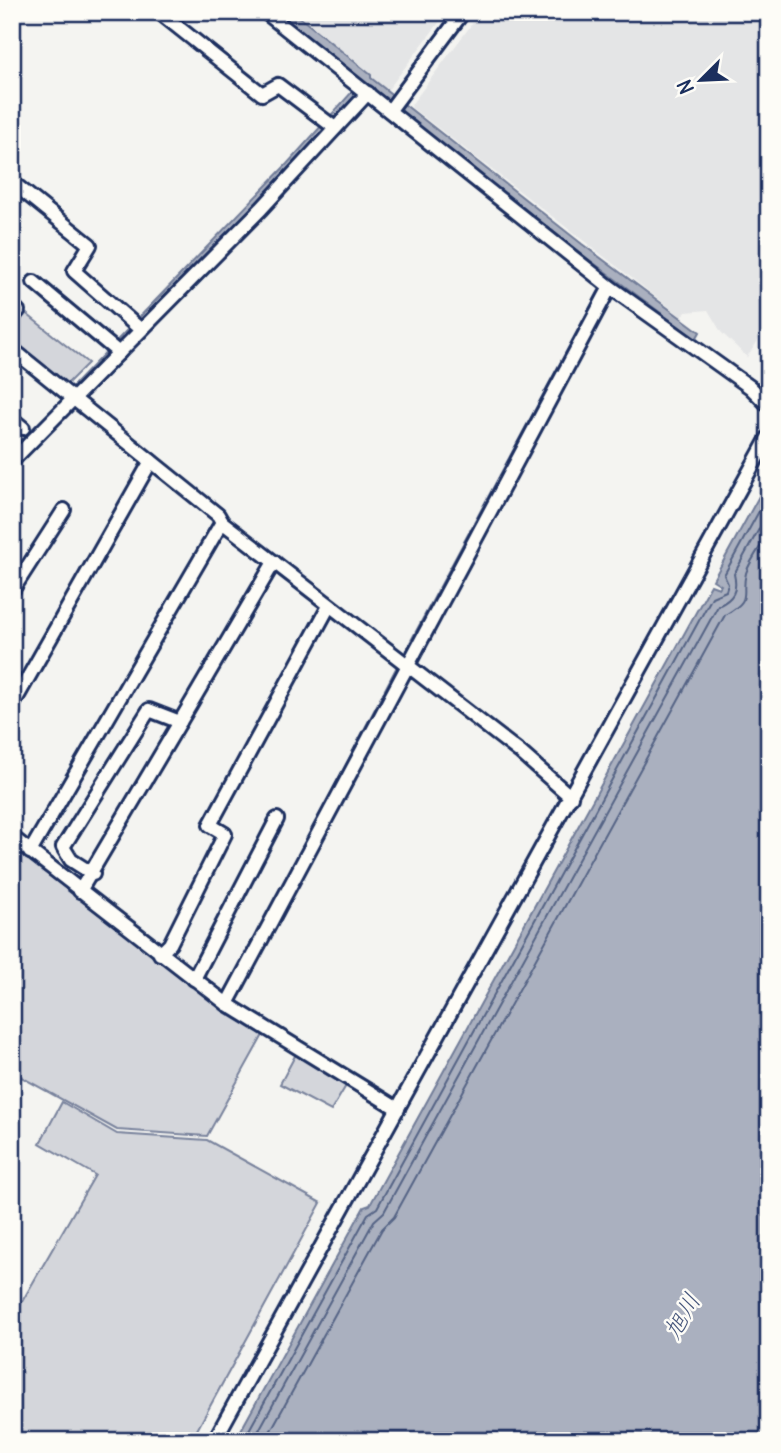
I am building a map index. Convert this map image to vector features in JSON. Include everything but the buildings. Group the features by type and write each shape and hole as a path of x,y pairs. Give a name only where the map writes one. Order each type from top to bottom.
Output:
{"street":[{"path":"159,12 262,94 278,85 331,125"},
{"path":"265,12 610,287 750,387 769,406"},
{"path":"390,110 463,12"},
{"path":"12,461 70,395 363,89"},
{"path":"12,182 90,245 74,271 138,327"},
{"path":"34,282 115,350"},
{"path":"227,1003 402,662 610,287"},
{"path":"12,306 18,311 12,318"},
{"path":"12,349 219,515 222,522 522,753 571,797"},
{"path":"12,419 23,428"},
{"path":"214,1441 769,436"},
{"path":"12,706 151,461"},
{"path":"12,592 64,510"},
{"path":"33,848 119,698 141,666 222,522"},
{"path":"86,884 274,562"},
{"path":"164,950 225,834 209,825 329,606"},
{"path":"86,884 64,867 63,847 149,710 180,722"},
{"path":"197,975 277,820"},
{"path":"12,837 64,867 197,975 227,1003 398,1109"}],"shaded area":[{"path":"293,12 447,12 387,91"},
{"path":"481,12 769,12 769,324 747,357 721,332 708,310 686,312 682,317 412,108 411,105"},
{"path":"23,311 88,363 66,385 12,342 12,323"},
{"path":"18,852 225,1010 263,1035 207,1136 117,1130 12,1072 12,860"},
{"path":"297,1052 347,1084 331,1111 280,1084"},
{"path":"62,1102 117,1134 207,1140 321,1203 191,1441 12,1441 12,1319 95,1175 40,1143"}],"water":[{"path":"273,12 293,12 371,75 371,78 582,244 700,332 696,339 576,250 366,84 324,134 78,388 74,385 287,164 362,81"},
{"name":"旭川","path":"769,478 769,1441 235,1441 364,1207 370,1205 711,585 719,588 721,585 713,580"}],"waterway":[{"path":"403,657 599,292"},
{"path":"12,451 77,386"},
{"path":"293,868 399,664"},
{"path":"12,828 163,945"},
{"path":"169,950 219,989 228,993 229,990"}]}
